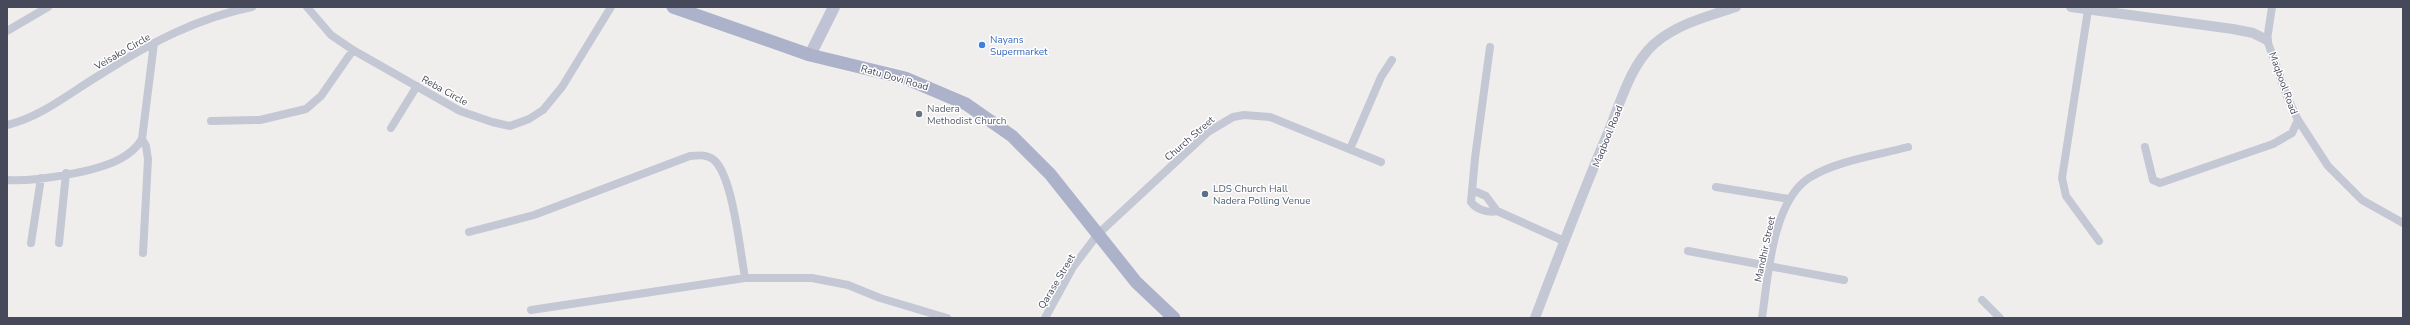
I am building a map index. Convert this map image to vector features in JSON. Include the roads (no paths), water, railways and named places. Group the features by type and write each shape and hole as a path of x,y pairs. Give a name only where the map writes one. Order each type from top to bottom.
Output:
{"main road":[{"name":"Ratu Dovi Road","path":"673,7 810,55 905,78 966,104 1012,136 1050,174 1136,282 1174,318"},
{"path":"810,55 834,7"}],"street":[{"path":"7,31 48,7"},
{"name":"Veisako Circle","path":"7,126 20,122 37,113 154,43 198,21 252,7"},
{"name":"Reba Circle","path":"307,7 331,35 353,50 460,111 492,122 510,126 529,120 543,110 562,87 611,7"},
{"name":"Maqbool Road","path":"1535,318 1564,241 1633,72 1643,56 1655,44 1676,29 1736,7"},
{"name":"Maqbool Road","path":"2071,7 2253,32 2267,40"},
{"name":"Maqbool Road","path":"2272,7 2267,40 2288,99 2298,120 2328,166 2362,200 2403,223"},
{"path":"2088,10 2062,178 2066,196 2099,241"},
{"path":"143,253 148,152 142,138 154,43"},
{"path":"1490,47 1476,144 1471,199 1473,204 1488,212 1497,211"},
{"path":"211,121 260,120 306,110 321,96 353,50"},
{"path":"1350,149 1381,77 1392,60"},
{"path":"391,128 417,86"},
{"name":"Church Street","path":"1098,234 1208,132 1233,117 1244,115 1270,116 1380,162"},
{"path":"2145,147 2153,180 2160,184 2273,144 2292,133 2298,120"},
{"path":"7,180 41,178 113,162 129,153 142,138"},
{"name":"Mandhir Street","path":"1762,318 1770,264 1781,217 1789,199 1798,187 1810,177 1836,166 1908,147"},
{"path":"469,232 534,215 690,156 705,155 715,160 726,182 745,278"},
{"path":"59,244 66,173"},
{"path":"32,243 41,178"},
{"path":"1716,187 1789,199"},
{"path":"1472,190 1486,196 1497,211 1564,241"},
{"name":"Qarase Street","path":"1045,318 1073,267 1098,234"},
{"path":"1688,251 1770,264 1844,280"},
{"path":"531,310 745,278 820,280 848,286 880,298 947,318"},
{"path":"1982,300 2000,318"}],"place":[{"name":"Nayans Supermarket","path":"982,45"},
{"name":"Nadera Methodist Church","path":"919,114"},
{"name":"LDS Church Hall Nadera Polling Venue","path":"1205,194"}]}
